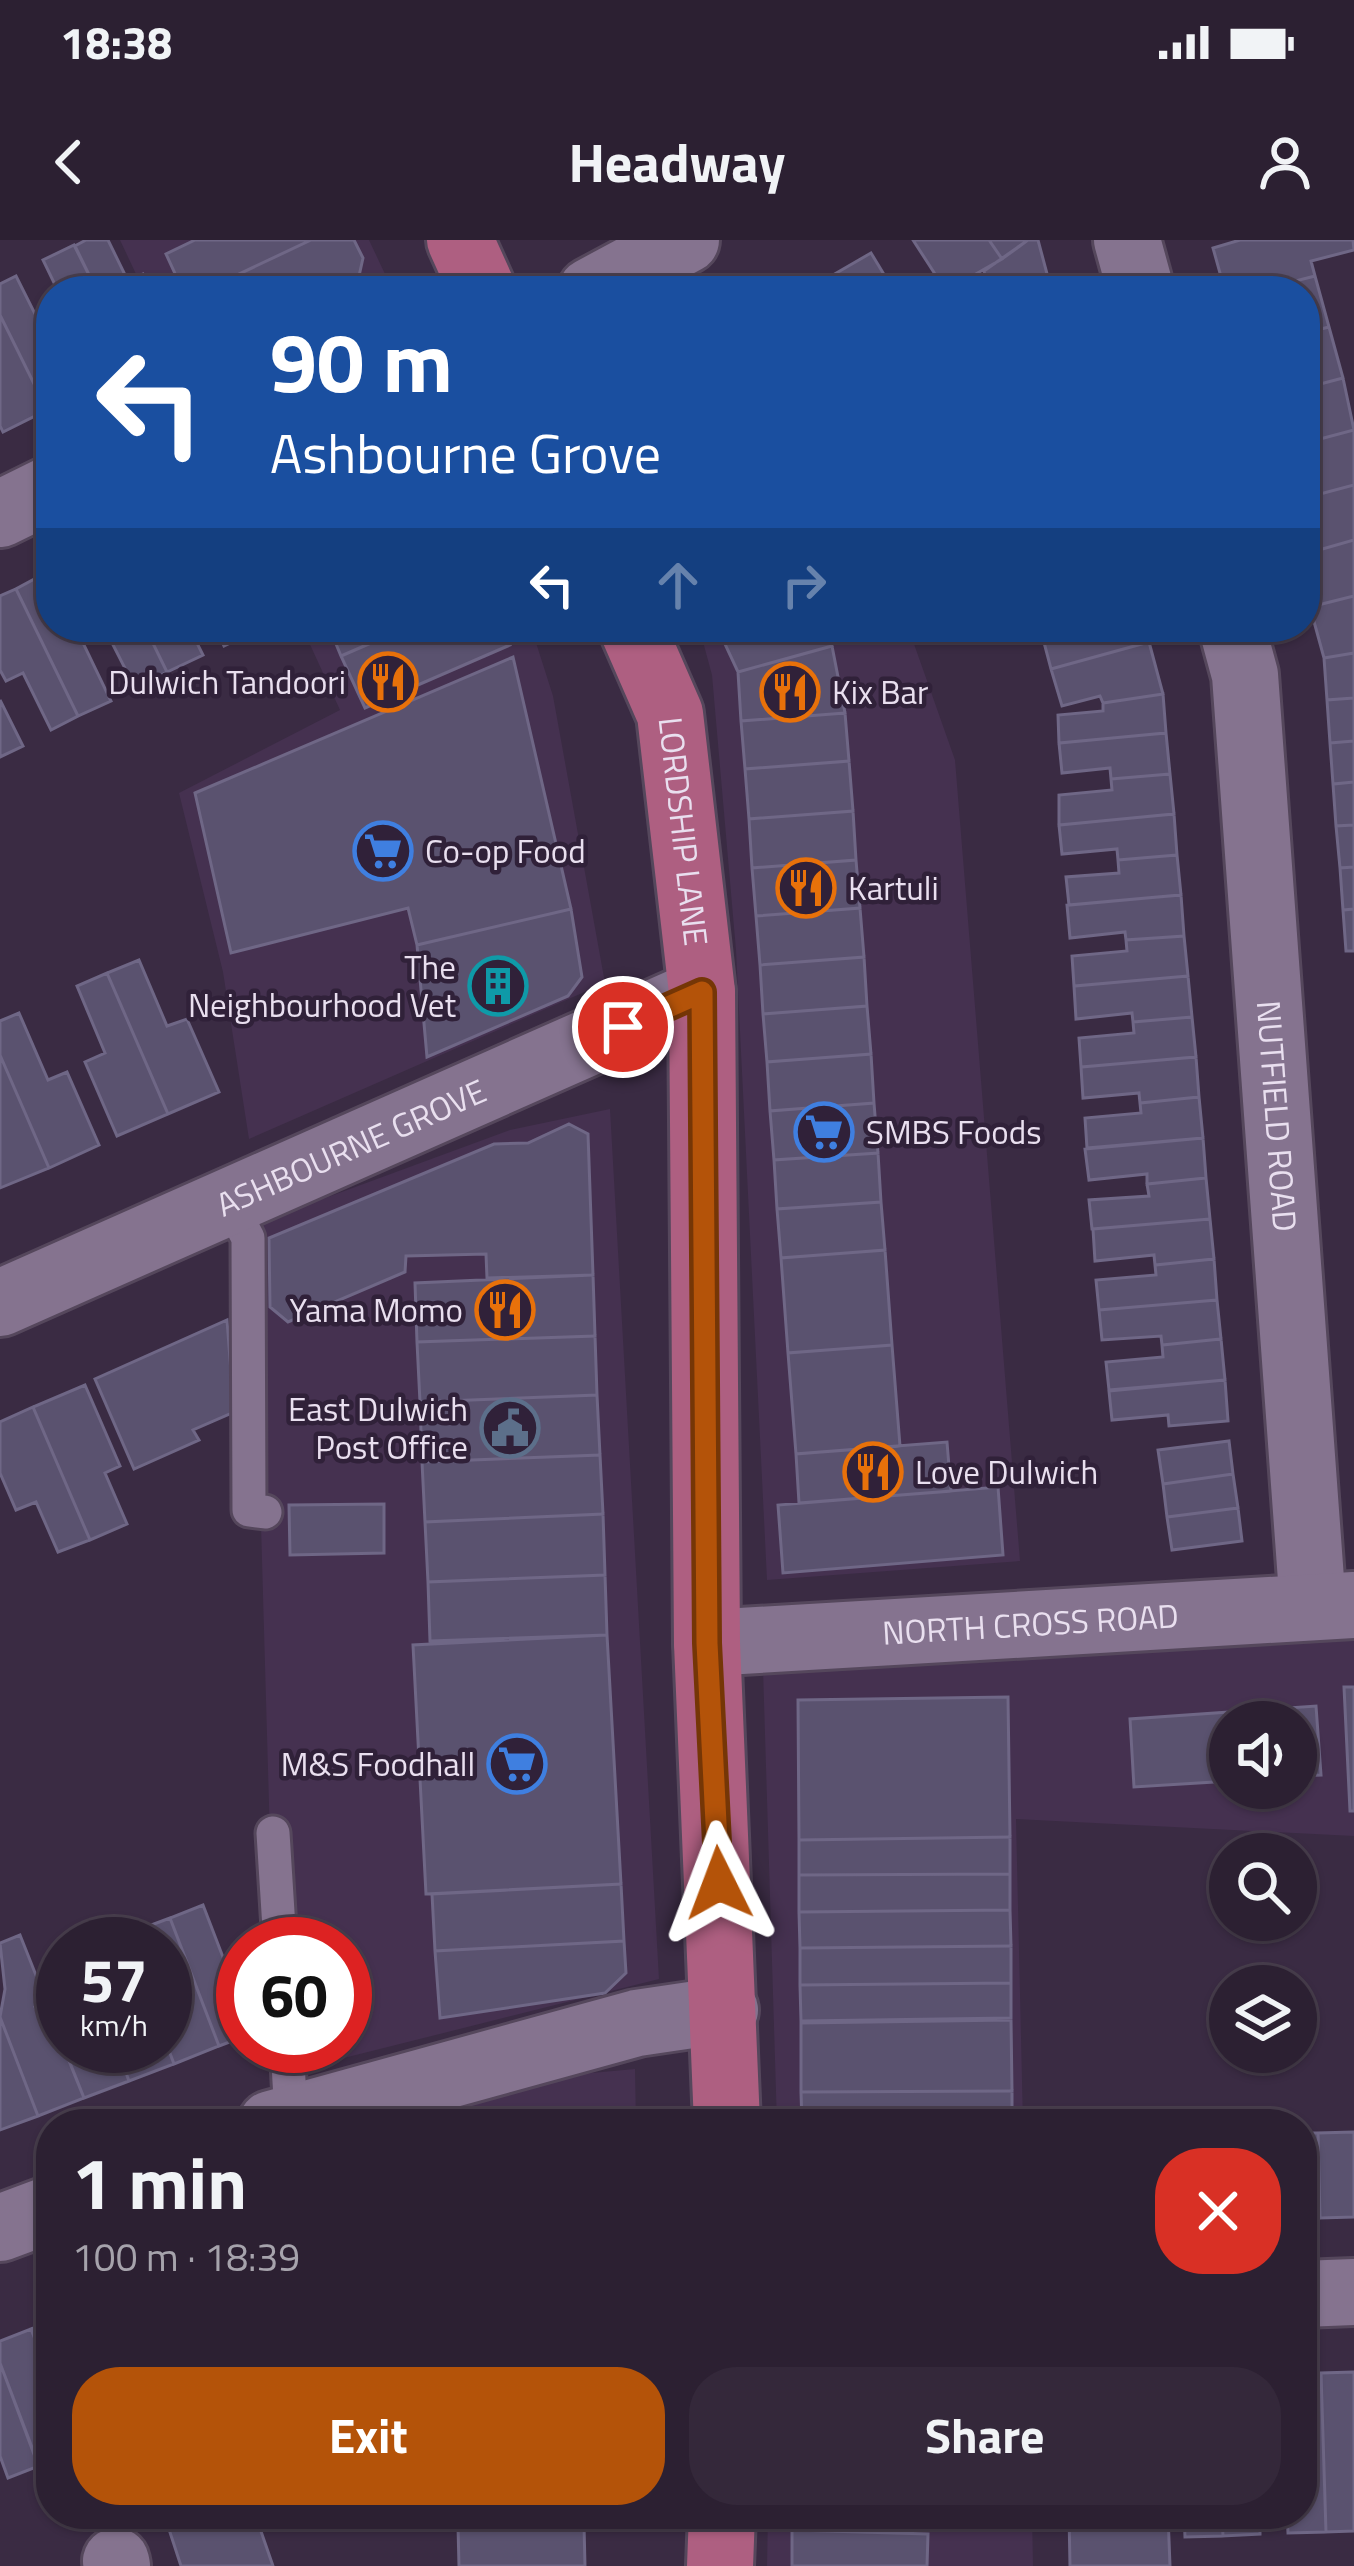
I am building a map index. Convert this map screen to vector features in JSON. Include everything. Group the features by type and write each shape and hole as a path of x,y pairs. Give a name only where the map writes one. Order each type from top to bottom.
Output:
{"main road":[{"name":"LORDSHIP LANE","path":"639,642 670,713 702,992 707,1643 727,2109"},
{"path":"720,2566 721,2529"}],"street":[{"path":"619,276 686,240"},
{"path":"1127,240 1137,276"},
{"path":"0,514 36,496"},
{"name":"NUTFIELD ROAD","path":"1236,642 1245,676 1333,1606"},
{"name":"ASHBOURNE GROVE","path":"0,1303 702,992"},
{"name":"NORTH CROSS ROAD","path":"707,1643 1333,1606"},
{"path":"321,2109 637,2023 725,2010"},
{"path":"0,2228 36,2215"},
{"path":"1317,2293 1354,2292"}],"lane":[{"path":"230,1202 248,1238 249,1510 265,1512"},
{"path":"273,1833 278,1917"},
{"path":"282,2109 284,2073"}],"shaded area":[{"path":"120,240 369,240 386,276 137,276"},
{"path":"309,642 536,642 553,696 605,983 249,1139 223,972 179,793 340,710"},
{"path":"703,642 913,642 955,760 1020,1561 767,1580 736,950 712,675"},
{"path":"610,1109 659,1979 372,2051 372,1917 272,1917 261,1525 263,1221 510,1130"},
{"path":"1354,1632 1354,1836 1016,1819 1023,2109 777,2109 763,1669 1028,1657"},
{"path":"635,2069 636,2109 435,2109 526,2079"},
{"path":"768,2529 1032,2529 1033,2566 767,2566"}],"building":[{"path":"86,240 108,240 126,276 90,276 75,246"},
{"path":"195,240 311,240 235,276 176,276 166,254"},
{"path":"311,240 354,240 363,258 359,276 235,276"},
{"path":"913,240 989,240 1002,259 972,276 936,276"},
{"path":"989,240 1028,240 1002,259"},
{"path":"1028,240 1038,240 1048,276 985,276 984,271"},
{"path":"1240,240 1353,240 1354,250 1311,261 1315,276 1221,276 1213,248"},
{"path":"74,245 90,276 51,276 43,260"},
{"path":"871,253 885,276 831,276"},
{"path":"16,276 36,316 36,388 0,315 0,284"},
{"path":"1320,294 1329,327 1320,329"},
{"path":"0,315 36,388 36,416 3,432"},
{"path":"1329,327 1343,378 1320,384 1320,329"},
{"path":"1343,378 1354,430 1320,439 1320,384"},
{"path":"1354,430 1354,485 1320,494 1320,439"},
{"path":"1354,485 1354,540 1320,550 1320,494"},
{"path":"1354,540 1354,596 1320,604 1320,550"},
{"path":"36,578 36,630 16,589"},
{"path":"16,589 36,630 36,642 42,642 78,716 51,730 23,673 6,681 0,670 0,596"},
{"path":"1354,596 1354,653 1324,658 1320,604"},
{"path":"42,642 85,642 111,701 78,716"},
{"path":"112,642 152,642 167,672 135,688"},
{"path":"152,642 196,642 203,655 167,672"},
{"path":"335,642 373,642 341,656"},
{"name":"Dulwich Tandoori","path":"373,642 510,645 365,708 341,656"},
{"path":"724,642 831,642 832,646 738,672"},
{"path":"1044,642 1149,642 1051,669"},
{"path":"1149,642 1163,694 1103,703 1100,696 1062,706 1051,669"},
{"name":"Kix Bar","path":"832,646 845,713 741,721 738,672"},
{"path":"1354,653 1354,698 1327,700 1324,658"},
{"name":"Co-op Food","path":"513,657 571,909 417,945 408,908 231,953 195,793"},
{"path":"1163,694 1166,733 1059,743 1058,715 1103,711 1103,703"},
{"path":"1354,698 1354,741 1330,743 1327,700"},
{"path":"0,700 23,746 0,757"},
{"path":"845,713 849,761 745,769 741,721"},
{"path":"1166,733 1170,774 1111,779 1110,768 1062,773 1059,743"},
{"path":"1354,741 1354,782 1333,784 1330,743"},
{"path":"849,761 853,811 749,819 745,769"},
{"path":"1170,774 1174,814 1059,825 1059,795 1112,790 1111,779"},
{"path":"1354,782 1354,825 1336,826 1333,784"},
{"path":"853,811 856,860 752,868 749,819"},
{"path":"1174,814 1177,855 1118,860 1117,849 1062,854 1059,825"},
{"path":"1354,825 1354,867 1340,868 1336,826"},
{"path":"1177,855 1181,895 1069,905 1066,877 1119,873 1118,860"},
{"name":"Kartuli","path":"856,860 860,908 756,916 752,868"},
{"path":"1354,867 1354,909 1343,910 1340,868"},
{"path":"1181,895 1184,936 1126,940 1125,932 1070,938 1067,905"},
{"path":"860,908 864,957 760,965 756,916"},
{"name":"The Neighbourhood Vet","path":"571,909 582,977 568,996 427,1057 417,945"},
{"path":"1354,909 1354,951 1346,951 1343,910"},
{"path":"1184,936 1188,976 1074,986 1072,956 1127,951 1126,940"},
{"path":"864,957 867,1006 763,1014 760,965"},
{"path":"139,960 167,1026 187,1019 219,1092 168,1114 107,973"},
{"path":"107,973 168,1114 117,1136 85,1062 105,1053 77,986"},
{"path":"1188,976 1192,1017 1133,1022 1132,1013 1076,1019 1074,986"},
{"path":"867,1006 871,1054 767,1062 763,1014"},
{"path":"19,1013 48,1080 67,1072 99,1145 49,1168 0,1055 0,1021"},
{"path":"1192,1017 1196,1057 1081,1067 1079,1038 1134,1033 1133,1022"},
{"path":"871,1054 874,1103 770,1111 767,1062"},
{"path":"0,1055 49,1168 0,1188"},
{"path":"1196,1057 1199,1097 1140,1103 1139,1093 1083,1098 1081,1067"},
{"path":"1199,1097 1203,1138 1087,1148 1085,1118 1141,1113 1140,1103"},
{"name":"SMBS Foods","path":"874,1103 878,1153 774,1160 770,1111"},
{"path":"569,1124 588,1134 593,1275 487,1278 486,1254 406,1256 405,1272 288,1322 270,1307 269,1238 494,1144 528,1143"},
{"path":"1203,1138 1206,1178 1147,1184 1147,1174 1089,1180 1085,1149"},
{"path":"878,1153 881,1202 777,1209 774,1160"},
{"path":"1206,1178 1210,1219 1092,1229 1089,1200 1149,1196 1147,1184"},
{"path":"881,1202 885,1250 781,1258 777,1209"},
{"path":"1210,1219 1214,1259 1155,1265 1154,1255 1095,1261 1093,1229"},
{"path":"885,1250 892,1345 788,1353 781,1258"},
{"path":"1214,1259 1217,1300 1099,1310 1096,1280 1156,1275 1155,1265"},
{"name":"Yama Momo","path":"593,1275 595,1336 417,1342 415,1283"},
{"path":"1217,1300 1221,1339 1162,1345 1161,1336 1102,1340 1099,1310"},
{"path":"227,1320 234,1412 193,1430 199,1440 134,1469 95,1379"},
{"path":"595,1336 597,1395 420,1402 417,1342"},
{"path":"1221,1339 1225,1380 1109,1390 1106,1362 1163,1357 1162,1345"},
{"path":"892,1345 900,1446 796,1454 788,1353"},
{"path":"1225,1380 1228,1421 1169,1426 1168,1415 1112,1420 1109,1391"},
{"path":"85,1385 120,1466 105,1473 127,1524 90,1540 33,1407"},
{"name":"East Dulwich Post Office","path":"597,1395 600,1455 422,1462 420,1402"},
{"path":"33,1407 90,1540 58,1552 36,1502 16,1510 0,1473 0,1422"},
{"path":"1229,1441 1233,1474 1163,1484 1158,1450"},
{"name":"Love Dulwich","path":"947,1442 951,1491 799,1503 796,1454"},
{"path":"600,1455 603,1514 425,1522 422,1462"},
{"path":"1233,1474 1238,1508 1167,1517 1163,1484"},
{"path":"998,1487 1003,1555 783,1573 778,1505"},
{"path":"384,1504 384,1553 290,1555 289,1505"},
{"path":"1238,1508 1242,1541 1172,1550 1167,1517"},
{"path":"603,1514 605,1575 428,1582 425,1522"},
{"path":"605,1575 607,1635 430,1641 428,1582"},
{"name":"M&S Foodhall","path":"607,1635 621,1884 426,1894 413,1645"},
{"path":"1344,1687 1354,1687 1354,1811 1350,1811"},
{"path":"1008,1697 1010,1837 799,1840 798,1700"},
{"path":"1209,1713 1209,1782 1134,1787 1130,1719"},
{"path":"1317,1720 1321,1775 1317,1775"},
{"path":"1010,1837 1010,1874 799,1875 799,1840"},
{"path":"1010,1874 1010,1910 799,1912 799,1875"},
{"path":"621,1884 624,1941 435,1951 432,1894"},
{"path":"203,1905 216,1939 216,2038 192,1975 192,1917 173,1917"},
{"path":"1010,1910 1011,1946 800,1948 799,1912"},
{"path":"20,1935 36,1975 36,2073 74,2073 84,2098 36,2111 0,2017 5,1989 0,1943"},
{"path":"624,1941 626,1973 605,1993 440,2018 435,1951"},
{"path":"1011,1946 1011,1983 800,1985 800,1948"},
{"path":"192,1975 216,2038 216,2047 192,2057"},
{"path":"1011,1983 1011,2018 801,2021 800,1985"},
{"path":"0,2017 36,2117 0,2130"},
{"path":"1011,2020 1012,2091 801,2092 801,2023"},
{"path":"74,2073 126,2073 129,2081 84,2098"},
{"path":"126,2073 150,2073 129,2081"},
{"path":"1012,2091 1012,2109 802,2109 801,2092"},
{"path":"1354,2132 1354,2217 1320,2218 1318,2133"},
{"path":"1317,2133 1318,2133 1317,2218"},
{"path":"31,2329 36,2342 36,2460 0,2363 0,2341"},
{"path":"0,2363 36,2467 8,2478 0,2456"},
{"path":"1354,2372 1354,2531 1326,2532 1321,2373"},
{"path":"1317,2373 1321,2373 1326,2532 1288,2533 1288,2529 1317,2529"},
{"path":"169,2529 260,2529 273,2566 181,2566"},
{"path":"458,2529 584,2529 585,2566 459,2566"},
{"path":"1069,2529 1169,2529 1170,2566 1070,2566"},
{"path":"1185,2529 1223,2529 1223,2536 1185,2537"},
{"path":"1223,2529 1260,2529 1260,2534 1223,2536"},
{"path":"792,2530 928,2534 927,2566 792,2566"}],"place":[{"name":"Dulwich Tandoori","path":"388,682"},
{"name":"Kix Bar","path":"790,692"},
{"name":"Co-op Food","path":"383,851"},
{"name":"Kartuli","path":"806,888"},
{"name":"The Neighbourhood Vet","path":"498,986"},
{"name":"SMBS Foods","path":"824,1132"},
{"name":"Yama Momo","path":"505,1310"},
{"name":"East Dulwich Post Office","path":"510,1428"},
{"name":"Love Dulwich","path":"873,1472"},
{"name":"M&S Foodhall","path":"517,1764"}],"route":[{"path":"623,1027 702,992 707,1643 719,1883"}]}
